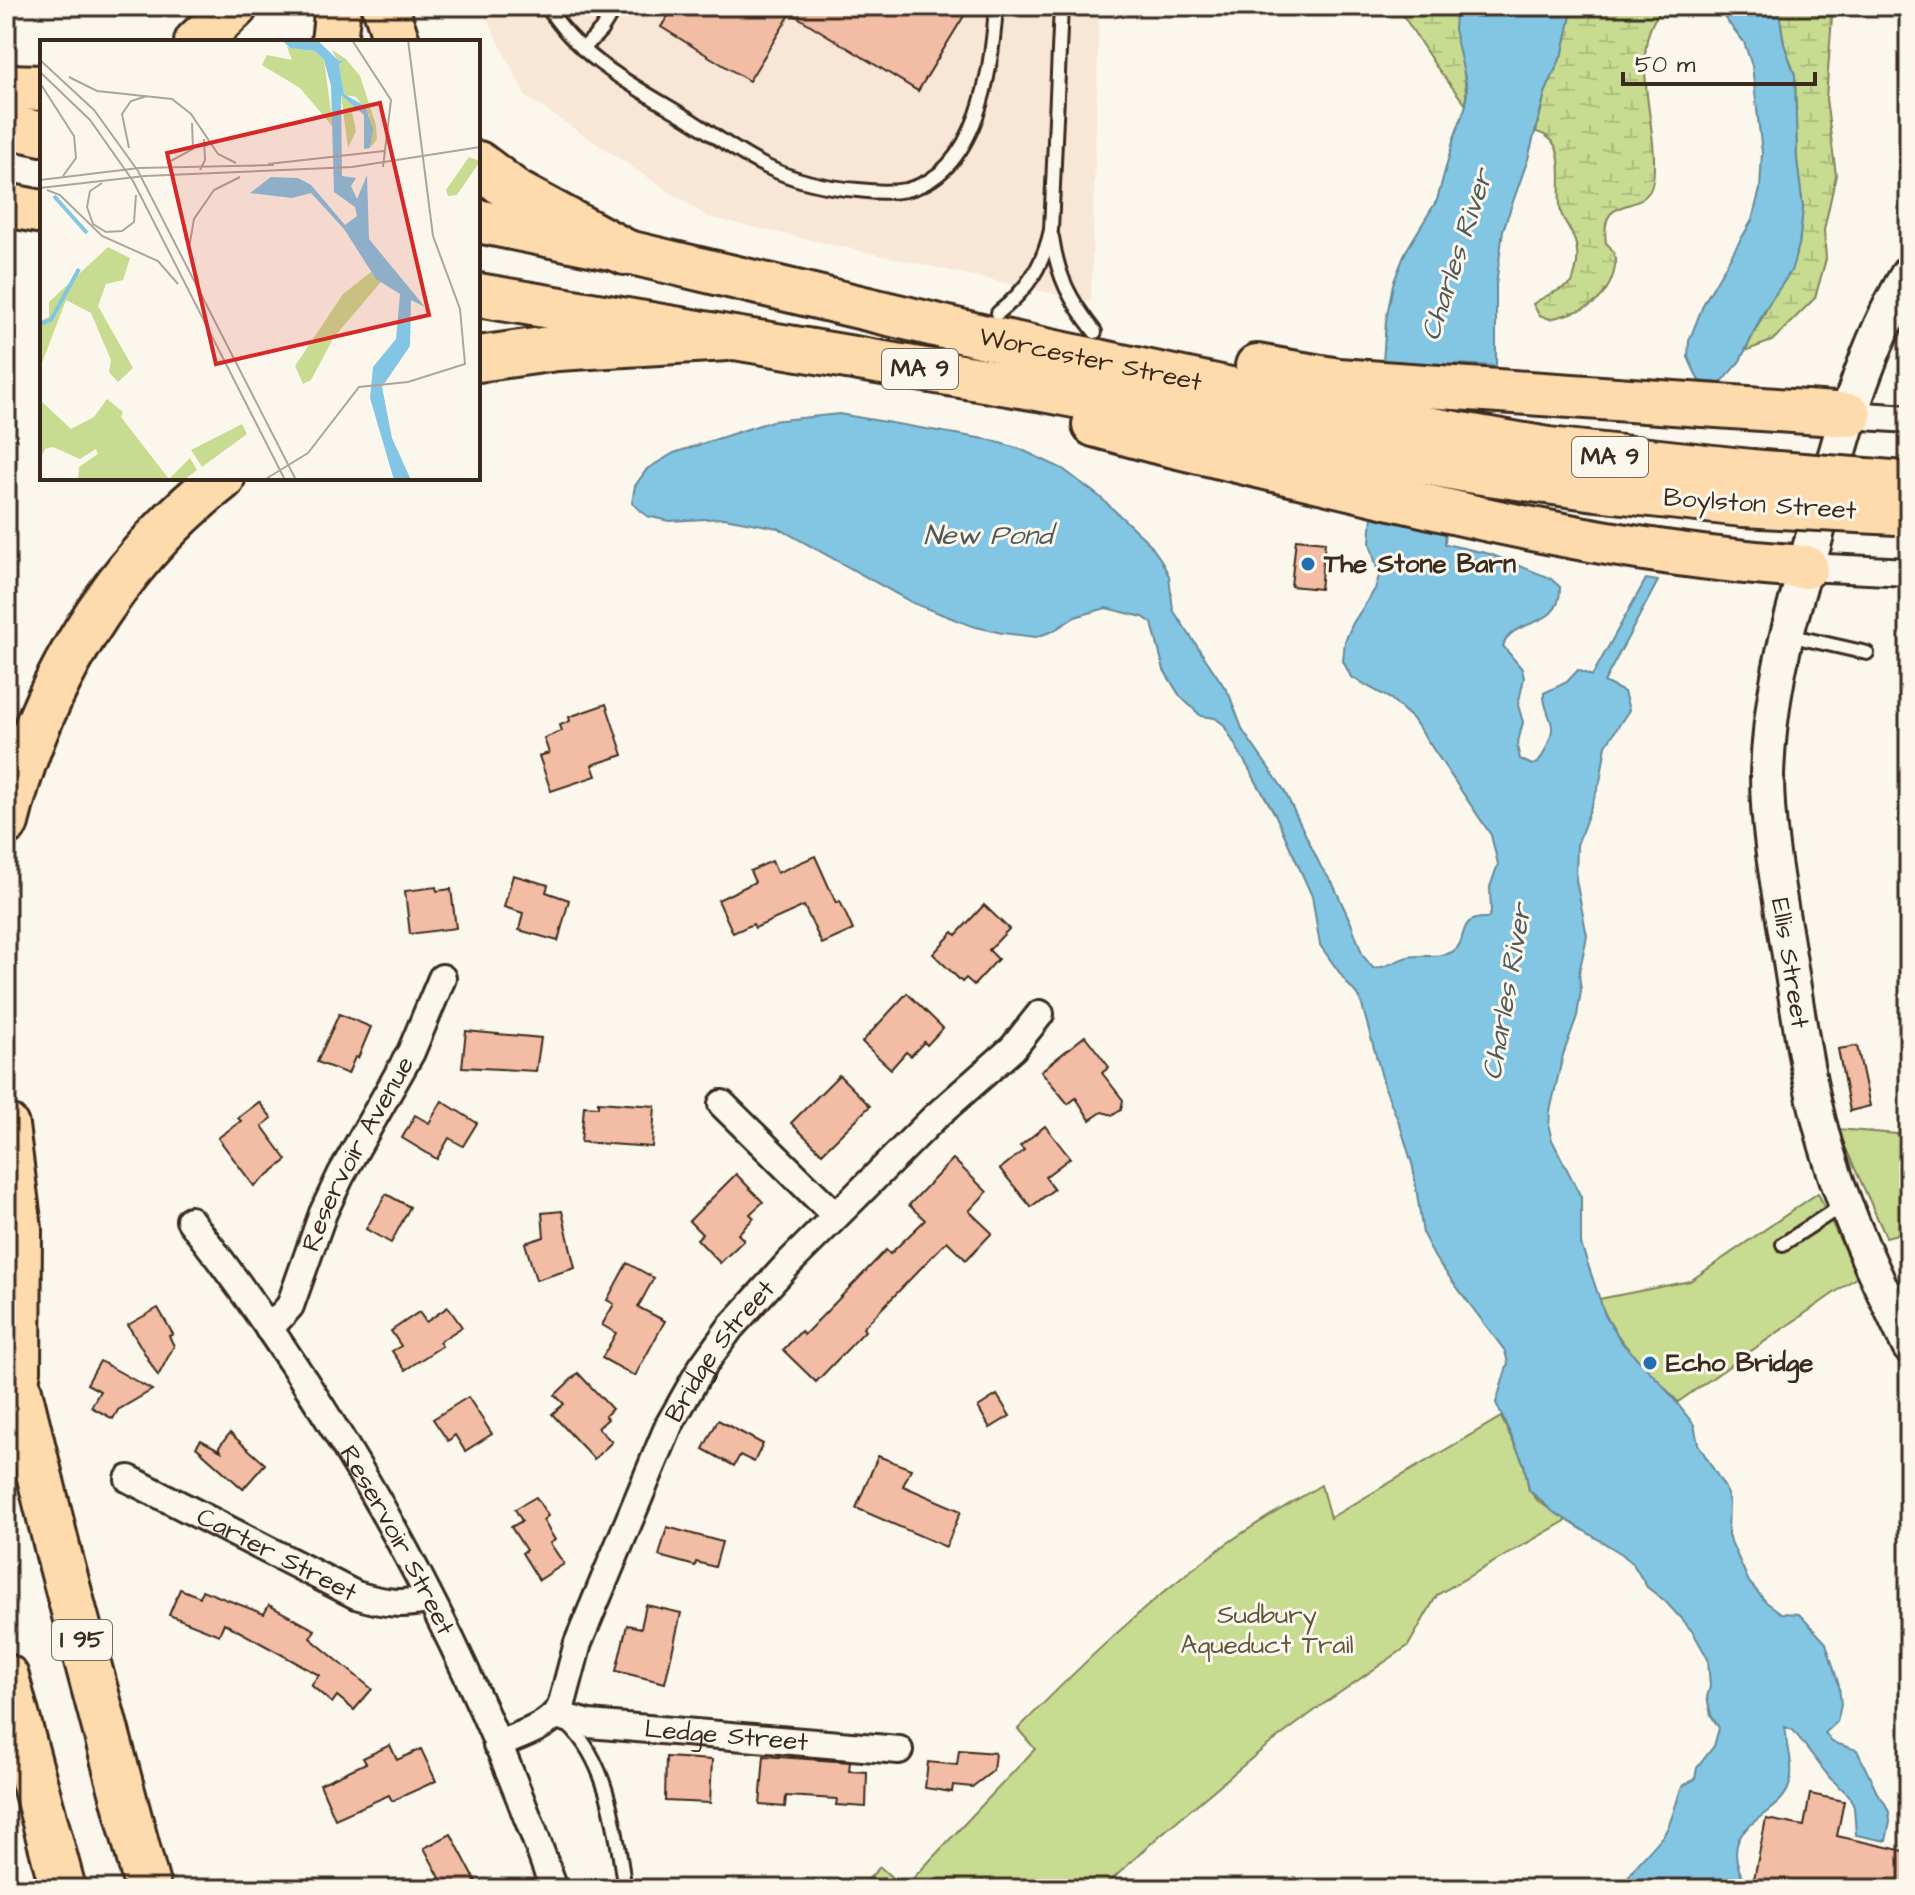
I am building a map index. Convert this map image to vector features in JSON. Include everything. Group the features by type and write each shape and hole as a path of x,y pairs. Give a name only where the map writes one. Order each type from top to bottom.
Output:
{"highway":[{"path":"199,40 235,6"},
{"path":"334,40 338,6"},
{"path":"385,6 396,40"},
{"path":"6,87 40,88"},
{"path":"6,126 40,134"},
{"path":"480,165 526,198 625,252"},
{"path":"6,205 40,212"},
{"name":"Worcester Street","path":"480,221 625,252 994,339 1362,435 1469,454"},
{"path":"761,284 911,299 998,313 1277,370 1465,513 1615,544 1806,567"},
{"name":"MA 9","path":"480,295 924,370 1101,427 1362,435"},
{"path":"480,359 557,348 727,338"},
{"path":"1362,435 1474,389 1850,415"},
{"name":"Boylston Street","path":"1469,454 1611,457 1747,488 1905,499"},
{"path":"6,822 32,736 82,638 147,550 220,480"},
{"path":"6,1126 19,1229 18,1389"},
{"name":"I 95","path":"6,1338 148,1889"},
{"path":"6,1677 63,1889"}],"main road":[{"path":"1806,567 1860,379 1881,326 1909,275"}],"street":[{"path":"1850,415 1909,419"},
{"path":"1806,567 1909,572"},
{"name":"Ellis Street","path":"1806,567 1788,635 1771,725 1767,773 1769,820 1807,1067 1823,1138 1846,1203 1909,1347"},
{"name":"Reservoir Avenue","path":"269,1329 290,1306 327,1204 406,1064 442,978"},
{"name":"Bridge Street","path":"556,1715 578,1643 669,1425 690,1386 743,1313 835,1215 934,1118 1013,1048 1040,1014"},
{"path":"722,1104 835,1215"},
{"name":"Reservoir Street","path":"190,1220 269,1329 363,1473 430,1599 521,1798 554,1889"},
{"name":"Carter Street","path":"129,1479 349,1592 389,1603 417,1603 430,1599"},
{"path":"497,1745 542,1725 556,1715"},
{"name":"Ledge Street","path":"556,1715 589,1724 899,1750"}],"lane":[{"path":"547,6 566,32 609,70 765,166 825,186 894,192 935,177 954,157 970,133 989,68 996,6"},
{"path":"583,49 601,30 616,6"},
{"path":"998,313 1014,301 1033,279 1047,248 1051,230 1061,6"},
{"path":"1051,230 1059,275 1095,332"},
{"path":"1788,635 1867,653"},
{"path":"1783,1244 1846,1203"},
{"path":"556,1715 584,1742 599,1776 613,1821 625,1889"}],"shaded area":[{"path":"481,6 1099,6 1091,302 708,217 526,97"}],"green space":[{"path":"1397,6 1456,6 1466,105 1435,65"},
{"path":"1573,6 1666,6 1654,20 1647,38 1645,58 1654,162 1651,189 1643,199 1620,208 1608,218 1606,243 1612,249 1615,265 1610,283 1600,299 1588,307 1550,319 1539,315 1533,304 1572,283 1577,256 1576,243 1561,213 1558,154 1547,137 1536,132 1545,93 1563,52"},
{"path":"1778,6 1831,6 1826,99 1836,175 1824,230 1826,259 1815,298 1772,341 1745,351 1799,245 1803,208 1797,160 1795,75 1784,44"},
{"path":"1837,1129 1909,1135 1909,1231 1886,1237"},
{"path":"1818,1193 1857,1277 1678,1402 1613,1329 1599,1299 1690,1281"},
{"name":"Sudbury Aqueduct Trail","path":"1501,1417 1524,1464 1529,1490 1539,1502 1567,1520 1437,1595 1408,1646 1263,1749 1159,1836 1102,1889 859,1889 880,1867 904,1888 1035,1749 1018,1729 1114,1635 1218,1550 1321,1485 1330,1518"}],"water":[{"path":"1456,6 1573,6 1563,52 1545,93 1528,159 1503,230 1496,285 1496,366 1457,364 1445,544 1490,554 1550,578 1560,587 1553,611 1516,630 1508,636 1503,646 1522,669 1524,678 1518,705 1523,722 1517,746 1520,759 1532,765 1538,763 1550,740 1552,726 1544,693 1567,682 1578,670 1592,676 1646,579 1658,581 1604,682 1624,692 1629,710 1606,745 1600,782 1577,845 1576,880 1587,936 1579,973 1581,991 1577,1016 1563,1055 1549,1128 1581,1197 1581,1244 1605,1315 1622,1343 1661,1383 1694,1425 1698,1444 1725,1488 1729,1502 1728,1535 1749,1582 1766,1602 1781,1613 1799,1614 1826,1643 1839,1686 1841,1705 1837,1722 1825,1733 1832,1742 1857,1750 1889,1812 1886,1841 1856,1835 1854,1807 1849,1795 1830,1778 1793,1730 1785,1727 1791,1766 1788,1789 1782,1799 1746,1829 1740,1838 1736,1848 1739,1869 1744,1878 1742,1889 1623,1889 1636,1866 1667,1829 1682,1786 1695,1779 1697,1768 1714,1746 1719,1728 1711,1715 1707,1697 1710,1687 1708,1659 1693,1632 1665,1601 1647,1587 1633,1564 1552,1511 1529,1490 1524,1464 1496,1403 1508,1363 1505,1351 1435,1258 1423,1234 1413,1167 1385,1088 1360,998 1320,945 1312,896 1276,816 1223,724 1215,718 1201,716 1180,696 1164,670 1152,623 1143,617 1106,608 1075,617 1053,631 1036,637 1002,633 972,626 913,603 778,528 724,518 669,521 647,516 632,503 635,486 647,469 674,453 772,421 839,414 990,440 1020,449 1063,469 1100,497 1149,543 1161,560 1169,576 1173,610 1229,694 1243,731 1284,790 1321,867 1333,884 1363,956 1373,968 1377,968 1408,957 1452,952 1457,948 1466,925 1477,918 1488,918 1491,913 1490,887 1498,864 1491,835 1413,719 1391,699 1351,677 1343,661 1345,641 1375,589 1379,576 1370,543 1386,321 1393,284 1406,251 1437,200 1466,105 1467,87 1454,29"},
{"path":"1715,6 1778,6 1784,44 1795,75 1797,160 1803,208 1799,245 1791,271 1764,311 1740,361 1721,383 1699,381 1688,357 1689,341 1704,303 1752,220 1760,189 1762,153 1752,66 1744,42"}],"building":[{"path":"674,6 970,6 918,91 791,13 749,81 661,27"},
{"name":"The Stone Barn","path":"1296,539 1325,542 1320,589 1291,586"},
{"path":"606,704 623,755 592,765 596,776 551,791 539,756 549,753 544,738 562,731 560,725 570,721 569,717"},
{"path":"815,856 836,903 840,901 853,930 822,944 804,906 755,928 753,924 733,933 718,900 755,882 750,871 772,861 777,873"},
{"path":"513,875 548,885 546,892 569,900 558,941 519,930 523,913 504,907"},
{"path":"436,887 437,891 451,889 456,928 410,934 405,891"},
{"path":"984,905 1009,929 989,950 998,959 974,985 966,978 962,982 933,954"},
{"path":"907,993 943,1028 911,1056 906,1052 891,1069 862,1042"},
{"path":"339,1014 371,1027 348,1074 317,1062"},
{"path":"466,1031 541,1038 536,1071 462,1067"},
{"path":"1085,1036 1109,1067 1102,1073 1123,1100 1121,1110 1113,1115 1102,1112 1090,1120 1076,1098 1068,1104 1041,1071"},
{"path":"1857,1046 1870,1106 1850,1111 1838,1049"},
{"path":"839,1075 870,1106 822,1153 791,1123"},
{"path":"442,1101 477,1123 463,1146 449,1138 437,1159 402,1138 415,1115 429,1123"},
{"path":"259,1102 272,1118 262,1126 287,1160 254,1186 218,1138 241,1121 238,1118"},
{"path":"598,1102 655,1106 652,1147 581,1142 584,1106 598,1107"},
{"path":"1045,1126 1070,1158 1045,1177 1054,1189 1031,1207 1000,1169 1024,1150 1020,1146"},
{"path":"953,1159 987,1192 969,1211 992,1233 966,1260 947,1241 816,1382 783,1350 801,1331 804,1335 886,1250 890,1254 925,1220 909,1205"},
{"path":"736,1174 763,1202 750,1214 754,1218 738,1234 744,1240 720,1263 697,1239 702,1234 689,1221"},
{"path":"386,1194 410,1207 391,1243 366,1229"},
{"path":"562,1211 575,1268 536,1280 525,1243 544,1237 542,1213"},
{"path":"627,1263 654,1278 638,1307 665,1321 635,1376 602,1358 616,1333 602,1325 614,1304 607,1300"},
{"path":"448,1307 462,1327 439,1342 442,1346 405,1370 392,1351 401,1346 391,1331 419,1312 426,1322"},
{"path":"158,1308 173,1334 169,1336 174,1346 158,1376 128,1325"},
{"path":"100,1361 152,1390 118,1410 113,1419 91,1407 100,1391 87,1384"},
{"path":"578,1373 612,1409 605,1416 608,1419 598,1428 612,1442 594,1459 552,1414 564,1404 555,1395"},
{"path":"997,1395 1010,1416 990,1428 978,1407"},
{"path":"468,1397 492,1434 465,1451 455,1435 448,1441 433,1419"},
{"path":"718,1420 763,1444 754,1462 740,1455 734,1466 703,1449"},
{"path":"230,1433 265,1464 243,1489 196,1447 201,1440 221,1451 219,1447"},
{"path":"878,1456 911,1469 903,1486 961,1511 946,1547 856,1508"},
{"path":"536,1497 548,1516 543,1520 555,1540 550,1543 564,1564 539,1580 522,1553 526,1550 511,1527 522,1521 515,1509"},
{"path":"667,1527 722,1542 715,1567 696,1562 695,1566 659,1556"},
{"path":"180,1589 200,1597 202,1590 264,1614 269,1605 315,1630 310,1638 372,1689 354,1710 337,1696 332,1703 311,1685 319,1675 224,1623 219,1635 169,1615"},
{"path":"646,1605 681,1613 665,1683 616,1671 627,1625 641,1628"},
{"path":"390,1745 397,1760 421,1749 436,1781 392,1801 389,1795 335,1819 320,1784 366,1763 363,1758"},
{"path":"959,1750 995,1753 993,1771 972,1787 953,1785 952,1792 925,1788 928,1762 957,1765"},
{"path":"764,1756 850,1762 849,1771 867,1772 866,1807 836,1805 837,1799 786,1796 785,1807 760,1805"},
{"path":"666,1757 712,1760 710,1803 665,1801"},
{"path":"1810,1794 1844,1801 1837,1836 1909,1852 1909,1889 1862,1889 1832,1883 1830,1889 1752,1889 1766,1819 1804,1826"},
{"path":"451,1834 480,1889 446,1889 424,1848"}],"place":[{"name":"The Stone Barn","path":"1308,564"},
{"name":"Echo Bridge","path":"1650,1363"}],"water label":[{"name":"Charles River","path":"1457,255"},
{"name":"New Pond","path":"988,535"},
{"name":"Charles River","path":"1507,992"}]}
